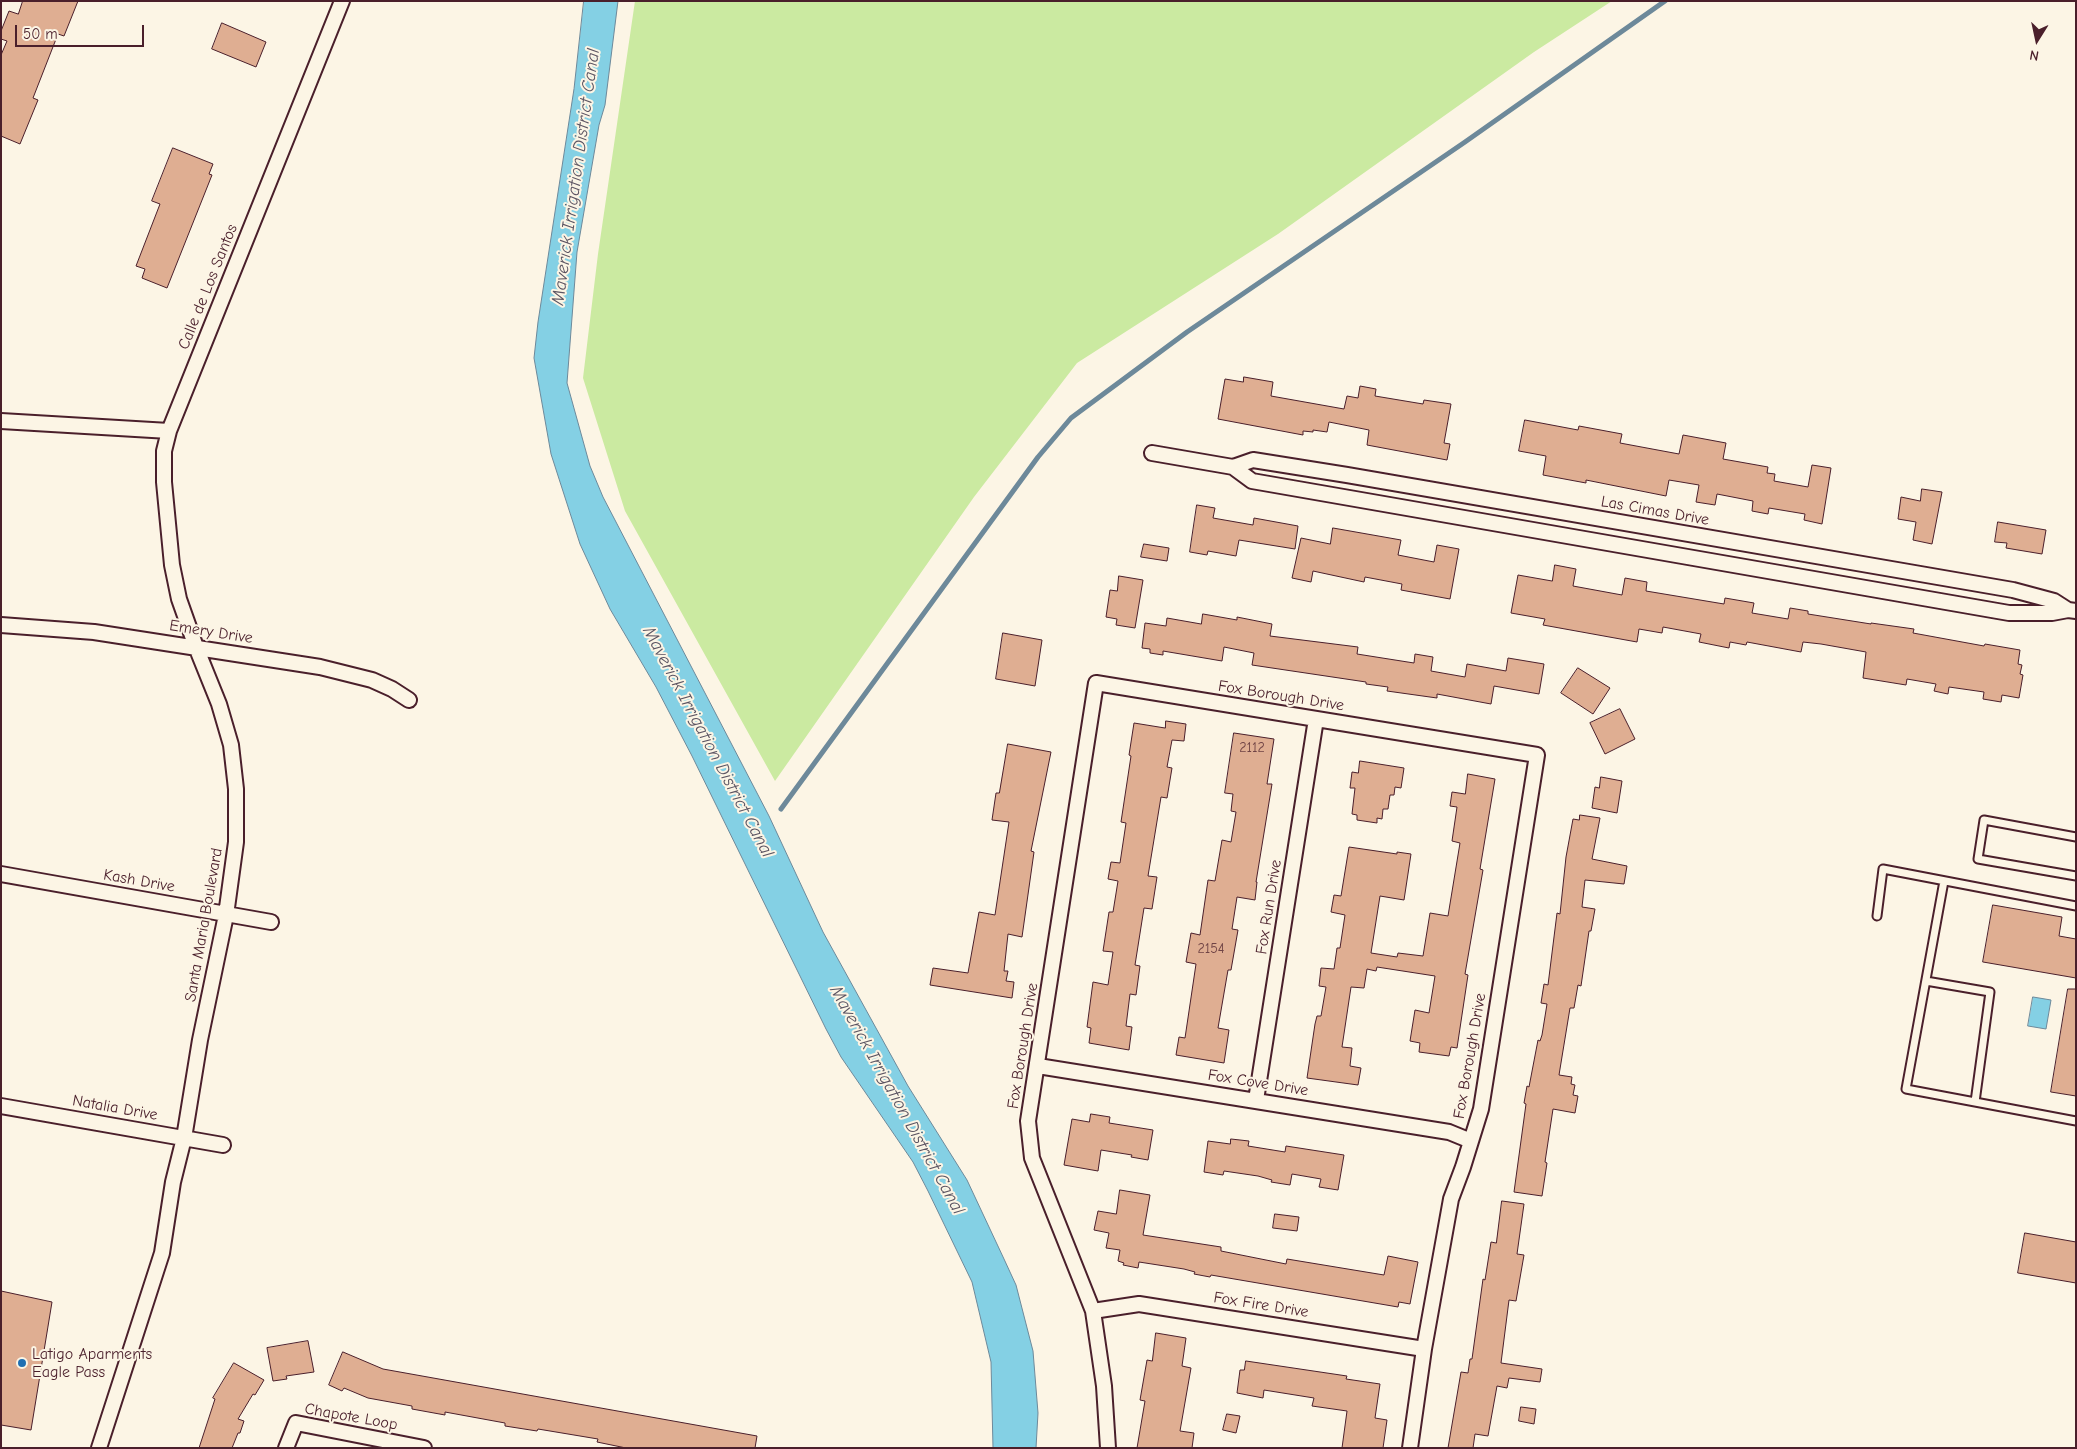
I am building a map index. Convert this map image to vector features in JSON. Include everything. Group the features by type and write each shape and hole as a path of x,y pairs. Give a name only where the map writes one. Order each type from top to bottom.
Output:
{"street":[{"name":"Calle de Los Santos","path":"169,430 342,1"},
{"path":"1,421 169,430"},
{"name":"Santa Maria Boulevard","path":"99,1448 162,1253 173,1182 184,1138 200,1040 226,915 236,842 236,789 231,745 219,704 179,599 171,557 164,482 164,451 169,430"},
{"name":"Las Cimas Drive","path":"1152,452 1234,467 1252,481 1955,604 2000,611 2052,613 2072,611"},
{"name":"Las Cimas Drive","path":"1234,467 1253,460 1347,475 2003,588 2054,601 2072,611"},
{"path":"1343,497 1347,475"},
{"path":"1435,513 1439,491"},
{"path":"1519,528 1523,506"},
{"path":"1609,543 1613,521"},
{"path":"1679,555 1683,533"},
{"path":"1735,565 1739,543"},
{"path":"1789,575 1793,552"},
{"path":"1844,584 1848,562"},
{"path":"1893,593 1897,570"},
{"path":"1955,604 1959,581"},
{"path":"2000,611 2003,588"},
{"name":"Emery Drive","path":"1,625 94,632 349,673 379,683 409,700"},
{"name":"Fox Borough Drive","path":"1108,1448 1104,1386 1093,1312 1032,1158 1028,1121 1096,683 1537,755 1481,1109 1452,1199 1424,1349 1410,1448"},
{"name":"Fox Run Drive","path":"1256,1100 1316,720"},
{"name":"Kash Drive","path":"1,874 272,922"},
{"name":"Fox Cove Drive","path":"1038,1066 1449,1132 1471,1140"},
{"name":"Natalia Drive","path":"1,1106 223,1145"},
{"name":"Fox Fire Drive","path":"1093,1312 1140,1304 1424,1349"},
{"name":"Chapote Loop","path":"286,1448 296,1423 424,1448"}],"lane":[{"path":"2076,837 1984,820 1978,859 2076,876"},
{"path":"1877,916 1883,869 2076,906"},
{"path":"1944,881 1906,1089 2076,1121"},
{"path":"1926,980 1990,992 1975,1102"}],"green space":[{"path":"635,1 1612,1 1534,52 1278,234 1077,363 974,497 775,781 625,511 583,378 598,254"}],"water":[{"name":"Maverick Irrigation District Canal","path":"584,1 618,1 605,105 599,125 577,252 567,383 590,466 603,497 769,816 823,932 908,1086 967,1180 1016,1285 1033,1351 1038,1413 1036,1448 993,1448 991,1362 972,1282 913,1162 841,1057 692,756 656,687 610,609 580,544 551,454 534,358 574,89"},
{"path":"2033,997 2051,1000 2046,1029 2028,1026"}],"building":[{"path":"23,1 78,1 64,36 58,34 33,98 38,100 20,144 1,136 1,55 7,41 1,39 1,31 9,11 18,14"},
{"path":"222,23 266,42 256,67 212,49"},
{"path":"173,148 213,164 209,174 212,175 167,288 142,278 145,269 136,266 160,204 152,201"},
{"path":"1244,377 1273,382 1271,396 1344,409 1347,396 1358,398 1360,386 1376,389 1375,396 1423,404 1424,400 1451,404 1444,443 1450,444 1447,460 1367,445 1369,430 1329,422 1327,432 1303,431 1303,435 1218,419 1225,379 1243,382"},
{"path":"1525,420 1578,430 1579,426 1622,434 1620,443 1679,454 1683,435 1726,443 1723,459 1768,467 1767,473 1775,474 1774,481 1808,487 1812,465 1831,468 1822,524 1804,520 1805,514 1769,508 1768,514 1752,511 1753,501 1717,494 1715,505 1696,502 1699,485 1669,480 1666,496 1586,480 1586,483 1543,475 1546,456 1519,451"},
{"path":"1922,489 1942,492 1932,544 1913,540 1916,522 1898,519 1901,497 1920,501"},
{"path":"1197,505 1215,508 1213,518 1253,525 1254,518 1298,526 1295,549 1239,540 1236,556 1208,551 1207,555 1190,552"},
{"path":"1998,522 2046,530 2042,554 2006,548 2007,543 1995,542"},
{"path":"1333,528 1401,540 1398,555 1434,562 1437,545 1459,549 1450,599 1401,590 1402,584 1365,577 1364,582 1313,571 1311,582 1292,578 1301,538 1330,544"},
{"path":"1144,544 1169,548 1167,561 1141,557"},
{"path":"1555,565 1576,569 1573,586 1622,595 1625,578 1647,582 1646,591 1724,604 1725,598 1754,603 1752,613 1788,619 1790,608 1808,611 1808,614 1914,629 1913,633 1984,646 1985,644 2020,650 2018,664 2022,665 2020,674 2023,675 2019,698 2002,695 2001,702 1983,699 1984,692 1949,687 1948,694 1934,691 1936,684 1907,679 1906,685 1863,678 1866,652 1821,644 1803,642 1801,652 1747,642 1746,645 1730,642 1729,648 1699,642 1701,634 1663,627 1662,633 1639,629 1637,642 1543,625 1545,619 1511,613 1518,575 1552,581"},
{"path":"1119,576 1143,580 1135,628 1116,625 1117,619 1106,617 1110,590 1117,591"},
{"path":"1203,614 1237,620 1237,617 1272,624 1270,636 1358,647 1357,654 1414,663 1415,654 1433,657 1431,671 1465,677 1467,664 1506,671 1508,658 1544,664 1539,694 1494,686 1491,704 1437,694 1437,698 1387,691 1388,687 1366,684 1366,682 1252,665 1254,653 1224,647 1222,661 1163,651 1163,655 1150,653 1150,649 1142,648 1145,623 1166,626 1167,618 1201,624"},
{"path":"1003,633 1042,640 1035,686 996,679"},
{"path":"1578,668 1610,688 1593,714 1561,693"},
{"path":"1620,709 1635,739 1605,754 1590,723"},
{"path":"1166,721 1186,724 1184,741 1172,740 1167,767 1172,768 1167,798 1161,797 1148,876 1157,877 1152,909 1144,908 1135,965 1140,966 1136,995 1130,994 1126,1026 1132,1027 1129,1050 1089,1043 1091,1028 1087,1027 1093,982 1108,985 1113,952 1103,951 1109,912 1113,912 1118,881 1108,879 1111,862 1120,863 1126,823 1121,822 1134,723 1165,728"},
{"path":"1234,733 1274,739 1267,784 1272,784 1256,882 1255,900 1237,897 1232,929 1238,930 1231,970 1228,970 1218,1028 1229,1030 1224,1063 1176,1055 1179,1037 1185,1038 1196,964 1186,962 1191,933 1200,935 1208,880 1215,881 1222,840 1231,842 1236,812 1231,811 1233,794 1225,793"},
{"path":"1008,744 1051,752 1031,851 1034,852 1022,937 1008,934 1004,971 1008,971 1006,981 1014,982 1012,998 930,985 933,968 968,973 979,912 995,915 1009,822 992,820 996,793 999,793"},
{"path":"1360,761 1404,768 1401,788 1395,787 1394,795 1390,795 1388,809 1383,809 1382,819 1377,818 1377,823 1357,820 1357,815 1352,814 1355,788 1350,788 1352,772 1358,773"},
{"path":"1468,774 1495,779 1480,869 1483,870 1465,974 1468,975 1457,1048 1451,1047 1449,1056 1419,1052 1420,1043 1410,1041 1415,1010 1429,1013 1435,976 1377,967 1376,971 1367,969 1364,988 1351,987 1342,1047 1352,1048 1350,1066 1361,1068 1358,1085 1307,1078 1315,1024 1317,1016 1321,1016 1326,987 1319,986 1321,968 1334,969 1337,948 1340,948 1345,915 1331,912 1334,895 1341,896 1349,847 1397,854 1397,852 1411,854 1404,900 1380,896 1371,953 1397,957 1398,953 1423,956 1430,913 1448,916 1460,843 1452,841 1457,807 1450,806 1452,792 1465,794"},
{"path":"1601,777 1622,781 1617,813 1592,808 1595,787 1599,788"},
{"path":"1580,815 1600,818 1592,859 1627,866 1624,884 1585,880 1582,907 1595,909 1591,931 1589,931 1581,986 1578,985 1574,1008 1570,1008 1559,1075 1572,1077 1571,1084 1575,1085 1573,1095 1578,1096 1575,1113 1553,1109 1542,1196 1514,1192 1526,1104 1524,1103 1538,1040 1540,1041 1542,1035 1547,1004 1541,1003 1544,984 1548,985 1557,913 1560,914 1566,857 1573,819 1579,820"},
{"path":"1993,905 2062,917 2059,936 2076,939 2076,978 1983,962"},
{"path":"2068,989 2076,989 2076,1096 2051,1092"},
{"path":"1091,1114 1110,1117 1109,1123 1153,1130 1148,1160 1131,1157 1132,1155 1101,1150 1098,1171 1064,1165 1072,1119 1089,1122"},
{"path":"1231,1139 1249,1141 1248,1146 1285,1152 1286,1146 1344,1155 1338,1190 1319,1187 1321,1179 1292,1174 1290,1185 1271,1182 1272,1180 1258,1176 1224,1171 1223,1175 1204,1172 1208,1141 1230,1144"},
{"path":"1120,1190 1150,1195 1143,1235 1221,1247 1221,1251 1286,1264 1287,1259 1384,1275 1388,1256 1418,1262 1410,1304 1399,1302 1398,1307 1211,1275 1210,1277 1194,1274 1195,1272 1184,1269 1139,1262 1138,1268 1123,1265 1124,1263 1118,1261 1120,1250 1106,1248 1109,1233 1094,1230 1098,1211 1116,1214"},
{"path":"1502,1201 1524,1204 1517,1254 1524,1255 1516,1301 1509,1300 1501,1363 1542,1369 1540,1382 1509,1378 1507,1388 1497,1386 1488,1436 1475,1434 1473,1448 1448,1448 1461,1372 1468,1373 1470,1359 1472,1359 1483,1279 1485,1280 1491,1242 1496,1243"},
{"path":"1275,1214 1299,1217 1297,1231 1273,1228"},
{"path":"2025,1233 2076,1242 2076,1283 2018,1273"},
{"name":"Latigo Aparments Eagle Pass","path":"1,1291 52,1302 31,1430 1,1425"},
{"path":"1156,1333 1186,1338 1182,1366 1191,1368 1180,1431 1194,1433 1192,1448 1137,1448 1145,1401 1140,1400 1147,1360 1152,1361"},
{"path":"308,1341 314,1372 286,1376 287,1379 273,1381 267,1348"},
{"path":"343,1352 383,1369 757,1436 755,1448 626,1448 597,1442 598,1439 538,1429 537,1431 505,1426 505,1423 445,1412 445,1415 412,1409 412,1406 368,1398 344,1388 342,1391 329,1385"},
{"path":"1246,1361 1347,1376 1346,1379 1380,1384 1375,1418 1387,1420 1383,1448 1342,1448 1347,1411 1312,1406 1314,1398 1264,1390 1263,1398 1237,1393 1240,1370 1244,1370"},
{"path":"234,1363 264,1380 238,1419 244,1421 232,1448 199,1448 215,1399 213,1398"},
{"path":"1521,1407 1536,1409 1534,1424 1519,1421"},
{"path":"1227,1414 1240,1416 1236,1433 1223,1430"}],"waterway":[{"path":"781,809 1038,457 1071,418 1187,332 1465,142 1665,1"}],"place":[{"name":"Latigo Aparments Eagle Pass","path":"22,1363"}]}
